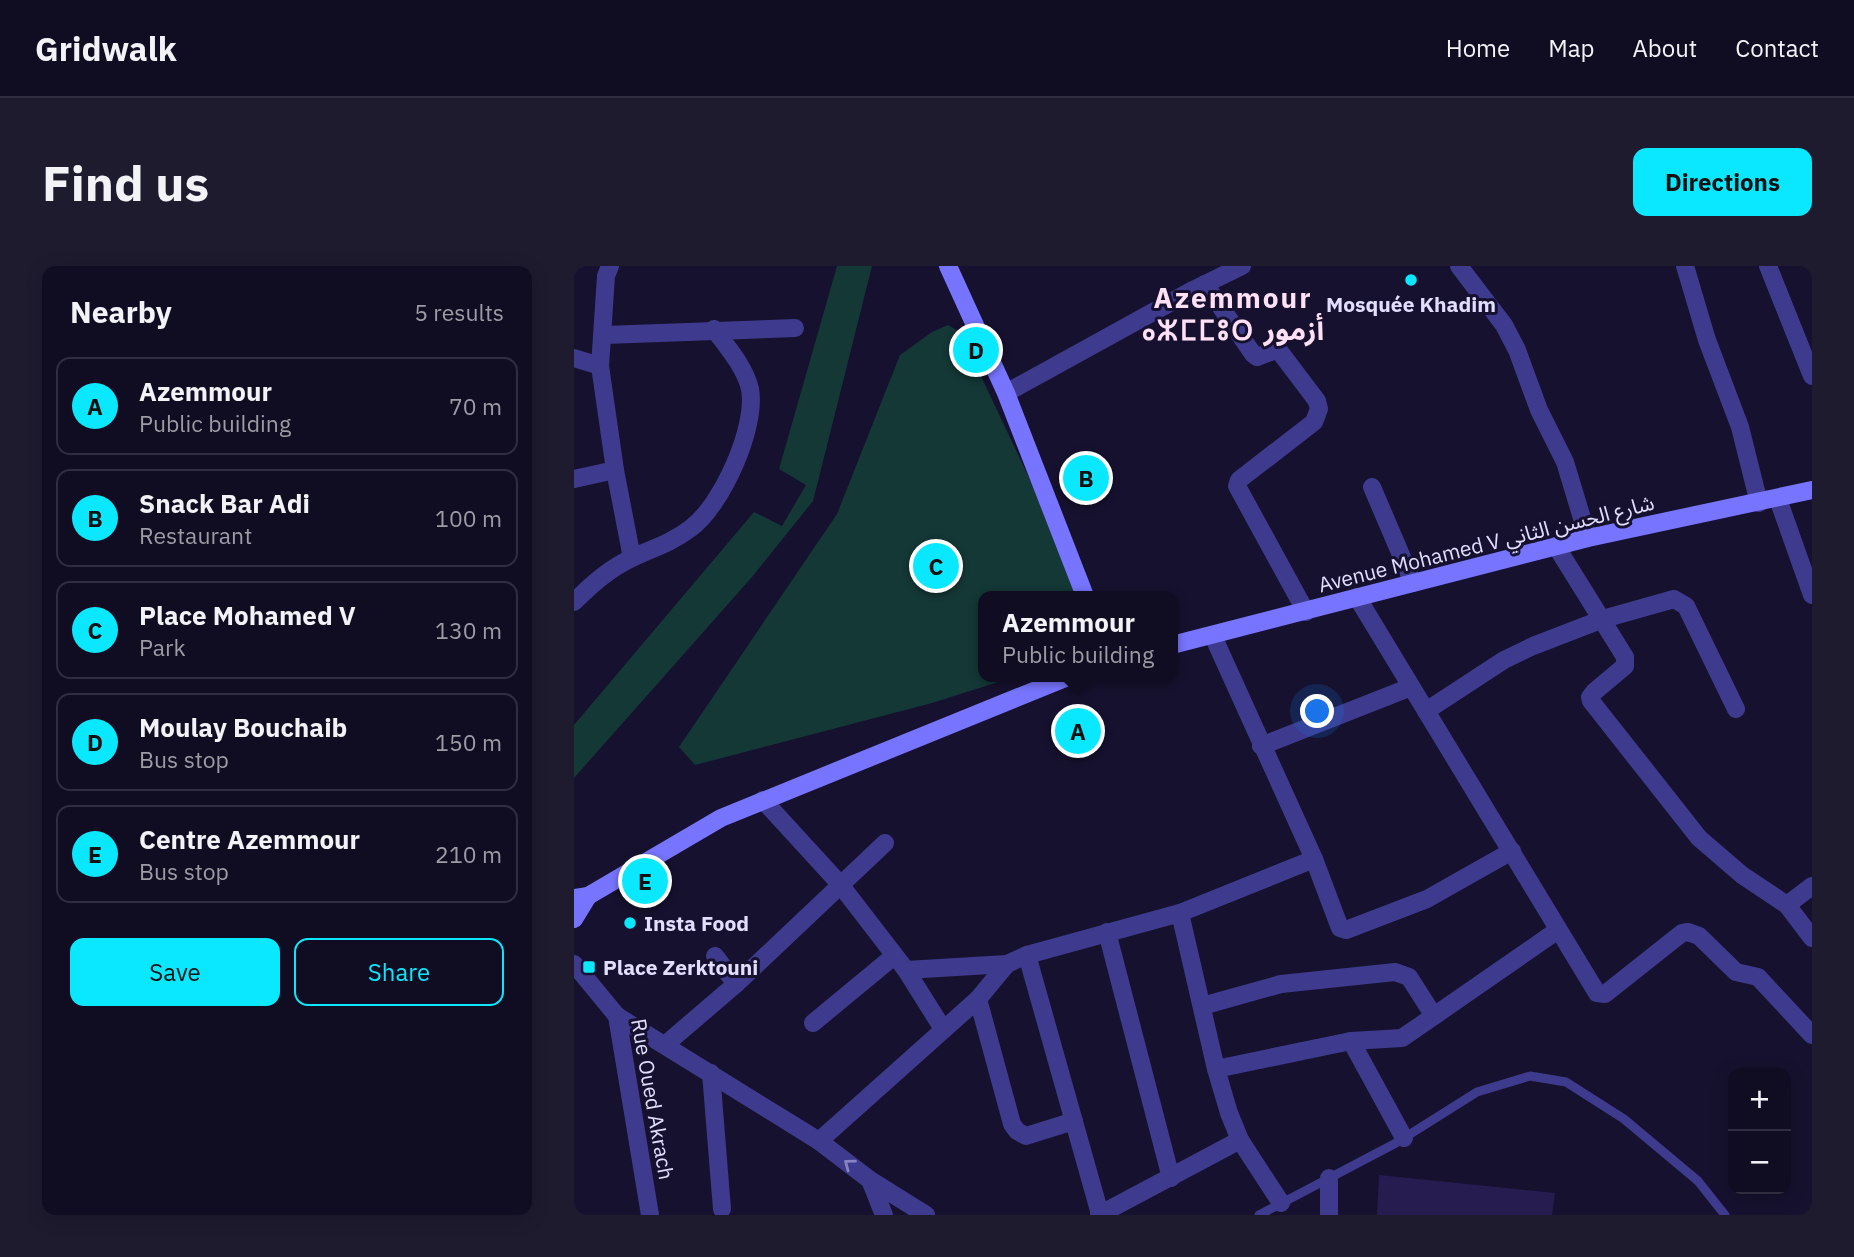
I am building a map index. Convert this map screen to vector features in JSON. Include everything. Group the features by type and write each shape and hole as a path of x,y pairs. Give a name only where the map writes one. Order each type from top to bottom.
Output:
{"main road":[{"path":"948,266 1006,393 1083,591"},
{"name":"Avenue Mohamed V شارع الحسن الثاني","path":"1178,644 1588,538 1812,490"},
{"path":"574,919 581,897 721,818 1056,682"}],"street":[{"path":"610,266 606,276 600,366 615,470 632,558"},
{"path":"1006,393 1242,266"},
{"path":"1458,266 1504,326 1517,350 1539,410 1565,462 1588,538"},
{"path":"1685,266 1707,340 1740,427 1759,503"},
{"path":"1768,266 1812,376"},
{"path":"1205,284 1252,354 1256,356 1272,350 1280,352 1317,401 1319,409 1314,422 1239,480 1237,486 1306,611"},
{"path":"604,335 795,328"},
{"path":"574,602 603,575 632,558 670,542 693,527 727,481 743,438 751,406 749,386 736,359 714,329"},
{"path":"574,358 600,366"},
{"path":"574,479 615,470"},
{"path":"1372,488 1413,583"},
{"path":"1778,499 1812,595"},
{"path":"1556,546 1603,619 1626,662 1622,670 1594,692 1590,697 1591,701 1661,792 1709,848 1787,905 1812,938"},
{"path":"1357,597 1597,993 1602,995 1682,933 1693,933 1736,972 1758,977 1812,1035"},
{"path":"1426,712 1504,660 1559,635 1667,599 1680,601 1686,606 1735,709"},
{"path":"1213,636 1314,859 1337,926 1346,930 1427,900 1512,851"},
{"path":"1261,746 1411,687"},
{"path":"763,800 839,883 900,963 943,1030"},
{"path":"666,1044 736,984 884,843"},
{"path":"813,1023 900,963 1007,964 1027,955 1180,913 1314,859"},
{"path":"1787,905 1812,886"},
{"path":"1180,913 1216,1069 1240,1140 1281,1203"},
{"path":"1216,1069 1351,1041 1402,1038 1558,930"},
{"path":"1107,933 1171,1178"},
{"path":"1027,955 1100,1215 1240,1140"},
{"path":"715,956 736,984"},
{"name":"Rue Oued Akrach","path":"574,964 617,1016 650,1215"},
{"path":"819,1141 978,999 1007,964"},
{"path":"1202,1006 1281,985 1395,972 1409,976 1434,1016"},
{"path":"978,999 1012,1124 1017,1131 1026,1136 1074,1121"},
{"path":"617,1016 819,1141 870,1180 926,1215"},
{"path":"1351,1041 1404,1138"},
{"path":"710,1073 722,1209"},
{"path":"1329,1178 1329,1215"},
{"path":"870,1180 884,1215"}],"lane":[{"path":"1259,1215 1404,1138 1477,1092 1530,1076 1566,1082 1624,1119 1698,1181 1725,1215"}],"green space":[{"path":"837,266 872,266 813,501 752,577 574,778 574,725 754,512 782,526 806,485 779,469"},
{"path":"948,325 960,332 1083,591 978,591 978,682 998,682 932,703 695,765 679,747 837,514 900,355 932,332"}],"building":[{"path":"1379,1175 1555,1193 1552,1215 1377,1215"}],"place":[{"name":"Mosquée Khadim","path":"1411,280"},
{"name":"Moulay Bouchaib","path":"976,350"},
{"name":"Snack Bar Adi","path":"1086,478"},
{"name":"Place Mohamed V","path":"936,566"},
{"name":"Azemmour","path":"1078,731"},
{"name":"Centre Azemmour","path":"645,881"},
{"name":"Insta Food","path":"630,923"},
{"name":"Place Zerktouni","path":"589,967"}],"district":[{"name":"Azemmour ⴰⵣⵎⵎⵓⵔ أزمور","path":"1233,313"}]}
